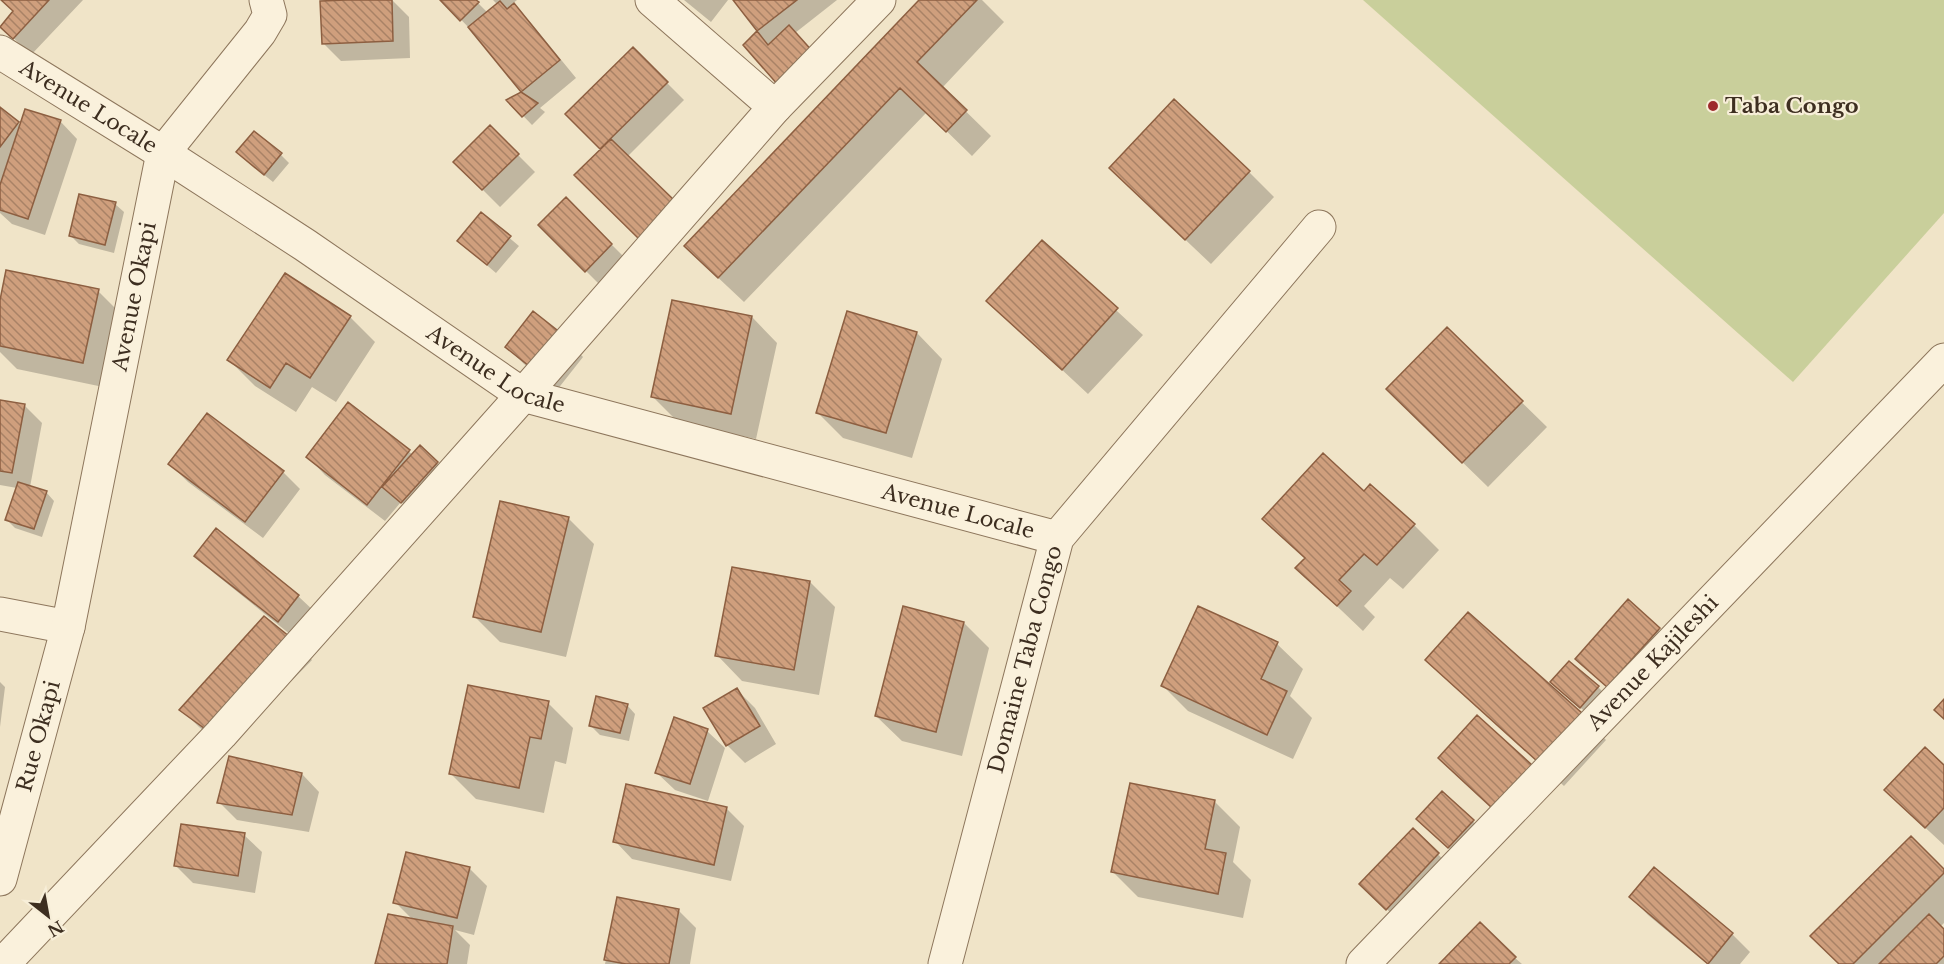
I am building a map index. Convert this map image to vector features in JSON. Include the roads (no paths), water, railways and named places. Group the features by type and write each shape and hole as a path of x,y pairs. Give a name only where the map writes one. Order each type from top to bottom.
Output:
{"street":[{"name":"Avenue Okapi","path":"68,627 163,153 260,32 270,15 266,0"},
{"path":"652,0 775,107"},
{"path":"3,964 221,734 523,395 775,107 879,0"},
{"name":"Avenue Locale","path":"0,52 306,245 523,395 1057,538"},
{"name":"Domaine Taba Congo","path":"945,964 1057,538 1319,227"},
{"name":"Avenue Kajileshi","path":"1363,964 1944,360"},
{"path":"0,614 68,627"},
{"name":"Rue Okapi","path":"0,879 68,627"}],"place":[{"name":"Taba Congo","path":"1713,106"}]}
